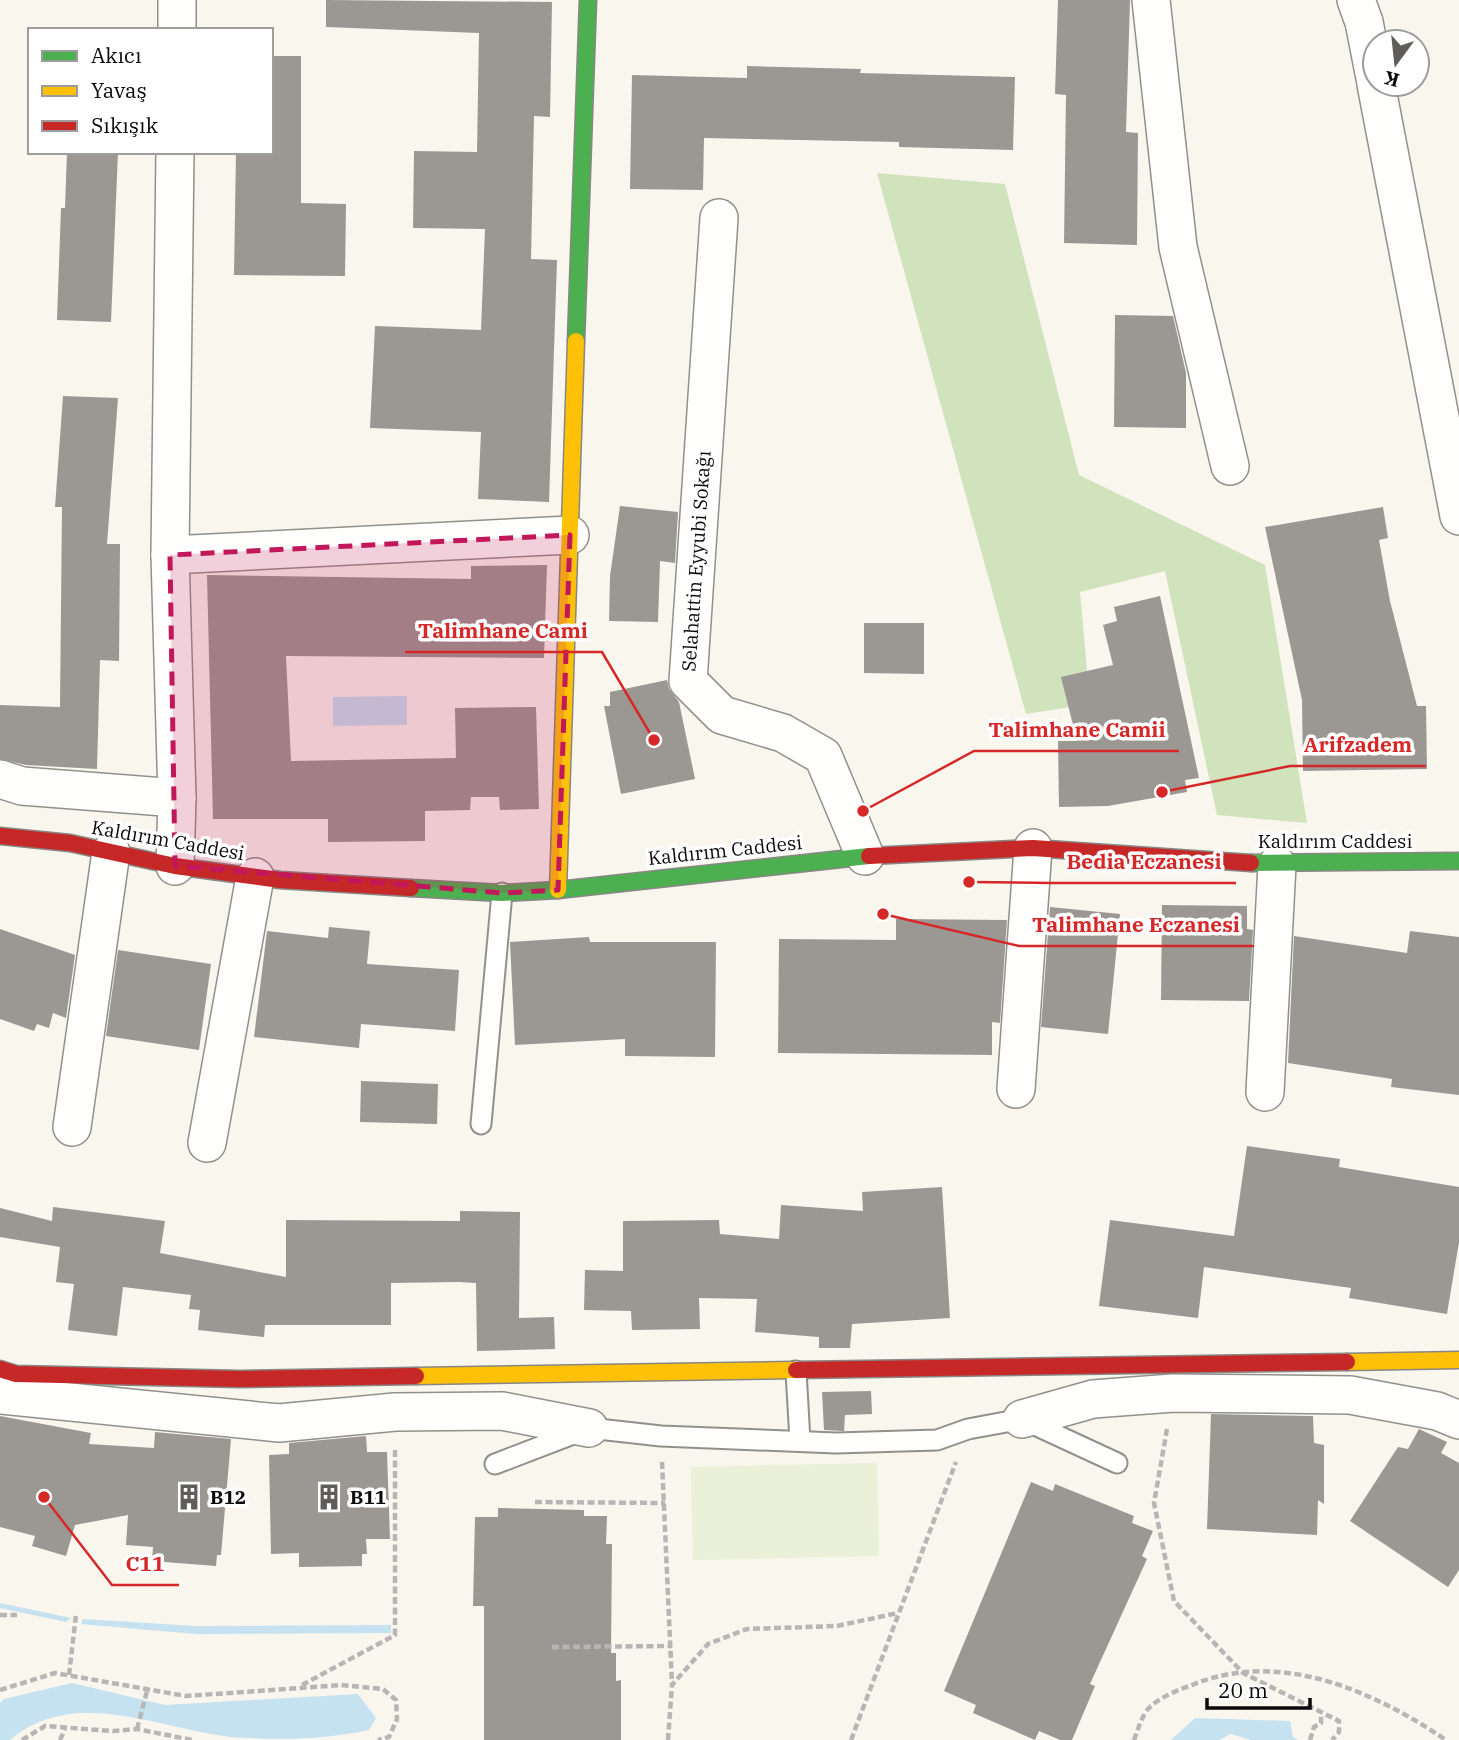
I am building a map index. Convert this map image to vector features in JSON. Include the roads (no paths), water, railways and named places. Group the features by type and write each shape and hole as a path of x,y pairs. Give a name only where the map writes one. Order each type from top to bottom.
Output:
{"street":[{"path":"177,0 177,28"},
{"path":"558,890 588,0"},
{"path":"1152,0 1178,247 1230,466"},
{"path":"1356,0 1365,28"},
{"path":"1379,98 1459,516"},
{"path":"175,154 170,555 177,798 175,866"},
{"name":"Selahattin Eyyubi Sokağı","path":"719,218 688,681 722,715 783,733 823,756 865,856"},
{"path":"170,555 570,535"},
{"path":"0,779 22,786 177,798"},
{"name":"Kaldırım Caddesi","path":"0,836 70,843 175,866 255,877 502,892 558,890 865,856 1033,848 1277,865 1459,861"},
{"path":"1016,1089 1033,848"},
{"path":"72,1127 111,852"},
{"path":"1265,1091 1277,865"},
{"path":"207,1143 255,877"},
{"path":"0,1369 16,1374 240,1379 1459,1360"},
{"path":"1022,1419 1093,1399 1173,1393 1350,1395 1437,1411 1459,1420"},
{"path":"0,1395 279,1423 395,1412 502,1411 589,1428"}],"lane":[{"path":"481,1124 502,892"},
{"path":"796,1371 800,1441"},
{"path":"495,1464 589,1428 661,1436 800,1441 937,1440 968,1429 1022,1419 1117,1463"}],"water":[{"path":"407,696 407,725 333,726 333,697"},
{"path":"0,1603 71,1618 66,1622 0,1608"},
{"path":"83,1619 196,1626 391,1625 391,1633 196,1634 81,1624"},
{"path":"72,1683 165,1705 358,1694 376,1718 369,1730 318,1737 266,1739 231,1737 117,1715 88,1713 61,1715 35,1724 10,1740 0,1740 0,1703 4,1699"},
{"path":"1195,1718 1290,1721 1293,1737 1298,1740 1251,1740 1231,1734 1219,1740 1171,1740"}],"place":[{"name":"Talimhane Cami","path":"654,740"},
{"name":"Arifzadem","path":"1162,792"},
{"name":"Talimhane Camii","path":"863,811"},
{"name":"Bedia Eczanesi","path":"969,882"},
{"name":"Talimhane Eczanesi","path":"883,914"},
{"name":"C11","path":"44,1497"},
{"name":"B12","path":"189,1497"},
{"name":"B11","path":"329,1497"}]}
